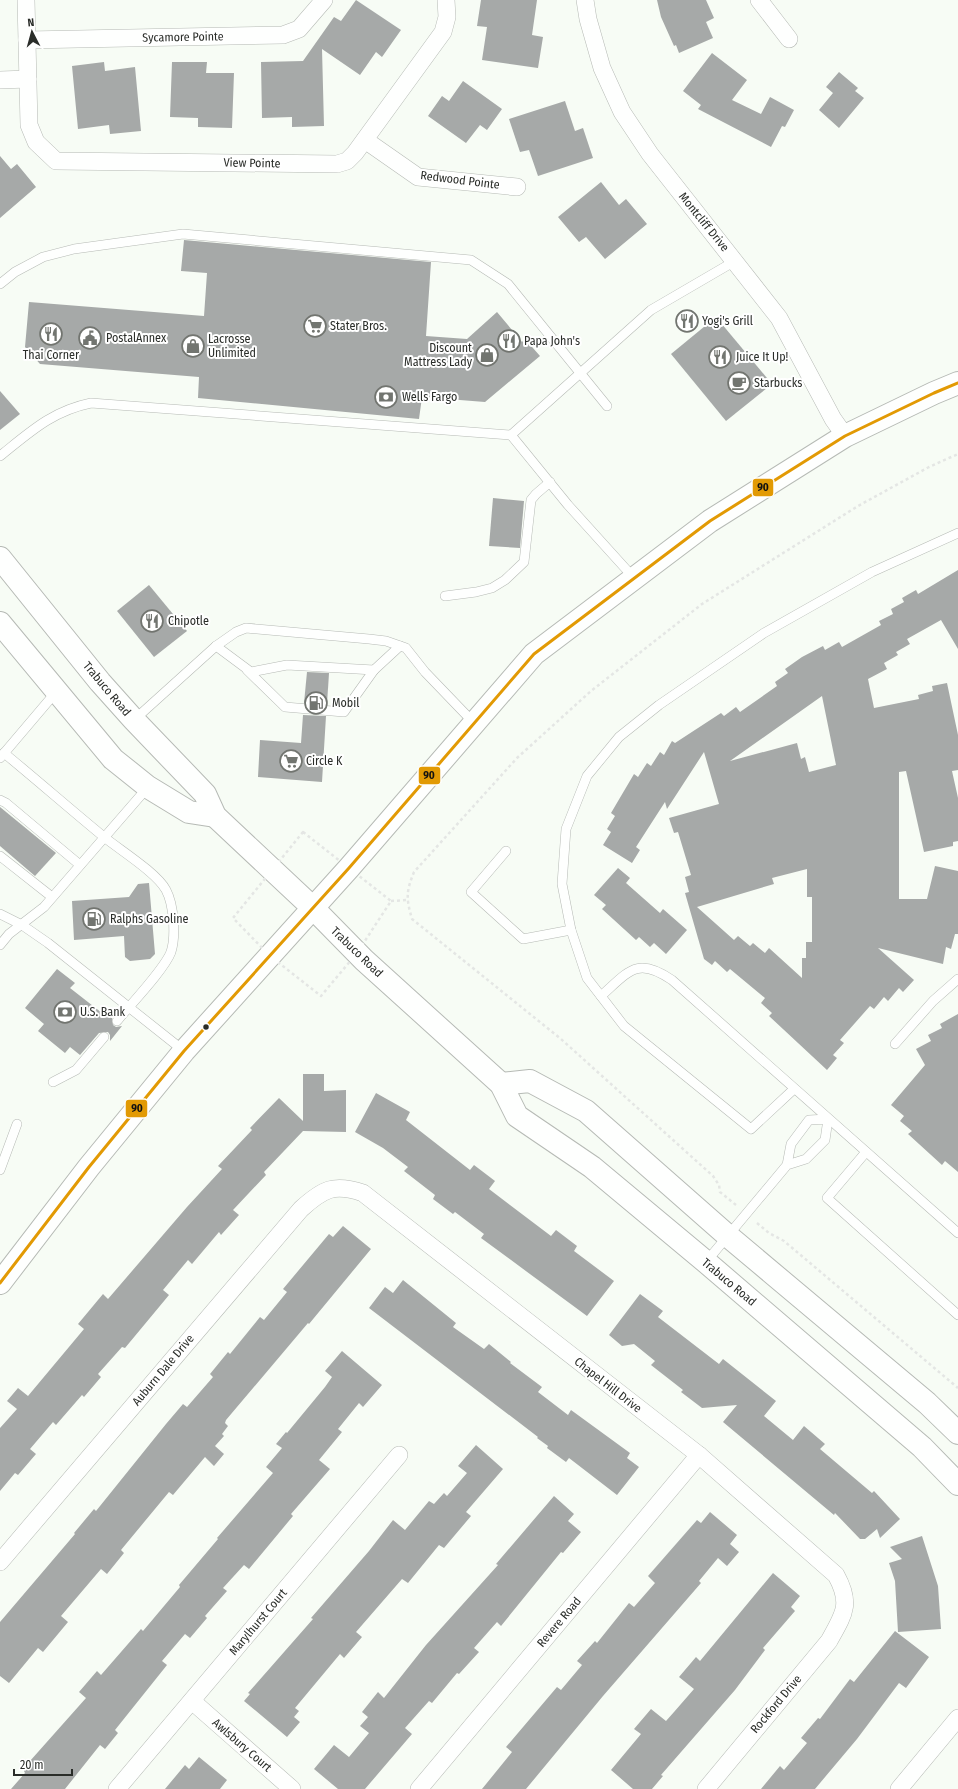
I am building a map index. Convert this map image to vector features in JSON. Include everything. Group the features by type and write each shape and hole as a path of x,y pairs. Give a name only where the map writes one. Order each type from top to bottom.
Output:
{"main road":[{"path":"4,1273 184,1051 475,724 534,654 710,521 845,436 958,383"},
{"name":"Trabuco Road","path":"0,558 100,682 205,794 216,816 312,907 364,960 502,1084 517,1116 592,1167 706,1262 922,1446 958,1484"},
{"path":"0,623 113,759 148,787 189,812 216,816"},
{"path":"502,1084 530,1080 586,1111 728,1236 927,1403 958,1433"}],"street":[{"name":"View Pointe","path":"26,0 29,125 36,142 56,161 337,164 347,161 366,140 443,32 446,17 446,0"},
{"name":"Sycamore Pointe","path":"27,40 283,35 300,29 324,0"},
{"name":"Montcliff Drive","path":"585,0 588,19 602,68 622,112 650,154 779,318 833,420 845,436"},
{"path":"759,0 790,39"},
{"path":"0,80 28,79"},
{"name":"Redwood Pointe","path":"366,140 418,177 517,186"},
{"name":"Chapel Hill Drive","path":"334,1188 353,1190 363,1193 699,1455 836,1575 844,1594 843,1617"},
{"name":"Auburn Dale Drive","path":"0,1562 301,1209 317,1194 334,1188"},
{"name":"Marylhurst Court","path":"117,1789 399,1455"},
{"name":"Revere Road","path":"419,1789 699,1455"},
{"name":"Rockford Drive","path":"706,1789 829,1641 843,1617"},
{"name":"Awlsbury Court","path":"192,1701 292,1789"},
{"path":"899,1789 958,1718"}],"lane":[{"path":"0,284 15,272 43,257 74,249 183,234 471,260 508,284 581,372 607,406"},
{"path":"511,435 651,310 735,261"},
{"path":"0,456 49,417 74,406 91,403 511,435 634,578"},
{"path":"445,596 476,592 492,588 505,580 524,562 531,500 550,482"},
{"path":"794,1089 751,1129 624,1026 587,978 571,930 562,884 566,828 587,776 619,737 659,705 764,633 872,572 958,533"},
{"path":"134,720 216,646 236,632 246,628 386,641 406,648 425,672 475,724"},
{"path":"216,646 246,669 284,707 344,712 374,670 400,646"},
{"path":"246,669 250,672 287,665 374,670"},
{"path":"56,692 2,755 159,879 166,888 173,911 172,944 170,953 164,964 117,1021"},
{"path":"0,945 9,934 44,907 148,787"},
{"path":"0,800 6,803 80,865"},
{"path":"506,851 471,892 523,939 571,930"},
{"path":"0,856 52,897"},
{"path":"0,914 22,924 48,943 184,1051"},
{"path":"601,996 633,970 646,966 658,971 678,985 958,1233"},
{"path":"895,1044 934,1000 958,979"},
{"path":"53,1082 76,1070 104,1037"},
{"path":"788,1166 791,1144 808,1120 828,1119"},
{"path":"706,1262 788,1166 806,1159 825,1140 828,1119"},
{"path":"0,1170 16,1124"},
{"path":"866,1152 827,1198 958,1315"}],"path":[{"path":"720,1192 719,1185 713,1176 561,1039 412,919 407,889 414,872 517,758 592,691 702,604 858,506 929,467 958,454"},
{"path":"391,901 408,900"},
{"path":"769,1233 784,1241 958,1388"}],"building":[{"path":"356,0 401,30 382,57 376,52 360,75 322,49 324,126 292,127 292,117 262,118 261,62 303,61 334,17 341,21"},
{"path":"481,0 537,0 532,35 543,37 538,68 482,60 487,27 477,26"},
{"path":"657,0 706,0 714,18 706,22 713,38 679,53 676,45 674,46 661,17"},
{"path":"712,53 747,80 732,100 761,114 770,97 794,110 785,127 782,126 771,147 698,109 701,105 683,91"},
{"path":"104,62 105,71 135,67 141,131 110,134 109,125 78,129 72,66"},
{"path":"172,62 207,62 206,73 234,73 232,128 198,127 198,118 170,117"},
{"path":"839,72 858,88 855,91 864,98 839,128 819,110 833,93 826,87"},
{"path":"463,81 502,109 487,130 480,125 466,143 428,116 442,96 449,101"},
{"path":"565,101 575,131 583,128 593,158 538,176 529,150 520,152 509,119"},
{"path":"0,156 11,169 17,164 36,187 0,218"},
{"path":"601,182 619,205 626,199 647,224 605,259 586,237 579,242 558,217"},
{"name":"Stater Bros.","path":"184,240 431,262 426,336 467,339 497,312 522,342 525,339 540,356 485,402 422,397 419,419 198,398 199,377 40,364 25,347 29,302 204,316 207,273 181,271"},
{"path":"716,317 772,384 726,421 671,354"},
{"path":"0,391 20,414 0,430"},
{"path":"493,498 524,501 520,548 489,546"},
{"path":"958,570 958,649 941,620 907,639 910,644 896,652 898,655 884,663 887,669 868,679 874,708 919,699 918,695 933,691 932,686 947,683 958,735 958,770 952,771 958,798 958,841 953,842 953,846 924,852 906,771 899,772 899,899 927,899 935,866 958,871 958,934 955,934 951,949 946,947 943,964 878,948 914,980 903,992 899,988 888,1001 884,997 874,1009 870,1006 840,1040 844,1043 833,1055 837,1058 827,1070 769,1016 772,1013 761,1003 765,998 730,969 727,972 715,961 712,965 704,959 685,893 689,892 685,877 691,875 678,832 674,833 669,818 719,804 704,752 667,809 665,802 636,847 640,850 632,863 603,845 611,832 607,829 615,816 611,813 634,774 638,777 647,763 651,766 660,752 664,755 672,741 675,743 721,713 724,716 736,707 740,712 777,686 775,682 788,673 785,669 802,657 823,646 825,650 839,642 842,647 881,625 879,621 893,614 891,609 904,602 902,598 916,590 918,594","holes":["822,696 836,765 809,772 805,757 801,759 797,743 730,761","807,869 807,897 812,897 812,942 806,942 806,958 802,958 802,978 769,948 765,953 753,943 750,946 738,936 734,940 697,907 774,884 772,878"]},
{"name":"Chipotle","path":"149,585 187,631 154,657 117,611"},
{"path":"307,672 329,673 327,704 304,703"},
{"name":"Circle K","path":"303,715 326,716 322,782 258,777 260,740 301,743"},
{"path":"0,807 56,853 35,876 0,846"},
{"path":"618,868 630,878 626,883 660,913 663,909 687,930 666,954 654,943 650,947 639,937 636,940 602,909 606,905 594,895"},
{"path":"149,883 155,954 150,959 130,961 125,957 124,936 74,940 72,901 129,897 138,884"},
{"name":"U.S. Bank","path":"57,969 75,983 70,988 102,1013 104,1011 112,1018 113,1025 116,1027 122,1026 110,1041 110,1035 108,1032 99,1033 80,1055 70,1047 65,1053 38,1031 44,1024 25,1008"},
{"path":"958,1014 958,1172 945,1161 942,1165 908,1134 912,1131 900,1121 904,1116 891,1105 925,1065 916,1049 931,1041 928,1035 942,1028 940,1024"},
{"path":"303,1074 324,1074 324,1091 346,1090 346,1132 303,1131 264,1172 266,1175 233,1210 239,1215 221,1235 219,1232 192,1264 188,1260 163,1290 169,1295 125,1348 122,1347 98,1374 101,1377 84,1397 82,1395 56,1425 53,1422 30,1449 36,1454 18,1475 15,1473 0,1491 0,1428 17,1409 7,1401 18,1388 28,1396 84,1329 78,1324 103,1294 108,1299 187,1207 222,1169 218,1166 252,1130 250,1128 279,1098 303,1121"},
{"path":"376,1093 410,1112 406,1120 470,1170 474,1165 495,1181 489,1189 551,1236 556,1230 577,1246 574,1251 614,1281 587,1316 481,1238 484,1234 455,1212 453,1214 433,1199 435,1195 404,1171 408,1167 383,1148 355,1132"},
{"path":"343,1226 371,1249 309,1324 308,1323 226,1420 225,1423 228,1426 222,1434 224,1436 215,1446 224,1454 214,1466 205,1457 173,1495 169,1492 121,1550 124,1553 107,1574 101,1569 61,1616 68,1622 43,1652 38,1648 9,1683 0,1676 0,1622 75,1534 74,1533 94,1509 96,1511 183,1404 187,1407 213,1377 210,1374 228,1352 230,1354 260,1317 264,1320 287,1292 283,1289 329,1234 333,1237"},
{"path":"403,1280 456,1323 453,1327 484,1349 489,1344 511,1362 510,1363 542,1387 538,1392 568,1415 571,1410 630,1453 627,1458 639,1467 617,1495 569,1458 566,1462 547,1448 548,1446 537,1438 538,1437 369,1308 385,1287 393,1293"},
{"path":"640,1294 663,1311 658,1317 719,1364 723,1359 776,1401 764,1416 793,1440 804,1426 825,1444 820,1449 872,1493 874,1491 900,1519 880,1538 877,1529 865,1539 860,1539 835,1513 834,1515 723,1422 737,1405 702,1408 681,1392 683,1390 651,1365 655,1361 634,1344 622,1346 609,1335"},
{"path":"342,1351 382,1385 363,1407 359,1403 338,1429 342,1432 319,1460 330,1469 291,1514 293,1516 249,1569 244,1565 223,1588 227,1591 205,1616 207,1618 190,1638 185,1634 162,1661 167,1665 115,1730 118,1733 105,1749 100,1745 65,1789 11,1789 25,1773 24,1771 31,1762 30,1761 86,1698 79,1692 97,1671 101,1675 141,1629 143,1631 180,1587 179,1585 218,1539 217,1538 273,1473 266,1467 282,1448 276,1444 325,1387 332,1377 325,1371"},
{"path":"476,1445 503,1469 466,1512 471,1516 444,1548 439,1545 408,1583 402,1579 356,1632 362,1637 344,1658 340,1654 295,1708 299,1711 294,1717 300,1722 287,1737 244,1701 250,1694 248,1693 313,1619 311,1618 369,1551 393,1520 405,1530 429,1501 434,1504 444,1493 447,1496 467,1473 458,1466"},
{"path":"554,1496 574,1514 568,1521 581,1532 563,1553 561,1552 501,1626 497,1622 474,1648 479,1652 459,1674 457,1673 432,1703 429,1701 405,1728 412,1734 365,1789 338,1789 314,1769 334,1745 349,1757 369,1733 360,1726 368,1717 362,1712 378,1692 384,1698 426,1645 498,1565 496,1564"},
{"path":"710,1512 737,1535 730,1544 739,1552 727,1566 718,1558 699,1581 701,1583 603,1696 526,1789 482,1789 512,1752 506,1747 557,1687 561,1690 582,1665 577,1661 595,1641 597,1643 629,1603 634,1607 655,1583 648,1576 697,1520 701,1523"},
{"path":"922,1536 938,1586 941,1629 898,1632 895,1581 889,1563 902,1559 890,1547"},
{"path":"773,1573 800,1596 791,1607 795,1611 763,1648 765,1650 735,1690 661,1775 663,1776 652,1789 633,1789 611,1770 641,1734 634,1729 651,1709 666,1721 694,1689 679,1677 696,1657 700,1661"},
{"path":"895,1631 929,1657 906,1688 899,1683 857,1739 815,1789 761,1789 780,1766 784,1770 807,1743 801,1738 818,1718 820,1719 850,1679 854,1682"},
{"path":"199,1757 227,1780 220,1789 165,1789 185,1765 189,1769"}],"transit line":[{"name":"90","path":"0,1283 89,1167 184,1051 349,868 534,654 710,521 845,436 958,383"}],"place":[{"name":"Yogi's Grill","path":"687,321"},
{"name":"Stater Bros.","path":"315,326"},
{"name":"Thai Corner","path":"51,334"},
{"name":"PostalAnnex","path":"90,338"},
{"name":"Papa John's","path":"509,341"},
{"name":"Lacrosse Unlimited","path":"193,346"},
{"name":"Discount Mattress Lady","path":"487,355"},
{"name":"Juice It Up!","path":"720,357"},
{"name":"Starbucks","path":"739,383"},
{"name":"Wells Fargo","path":"386,397"},
{"name":"Chipotle","path":"152,621"},
{"name":"Mobil","path":"316,703"},
{"name":"Circle K","path":"291,761"},
{"name":"Ralphs Gasoline","path":"94,919"},
{"name":"U.S. Bank","path":"65,1012"}]}
